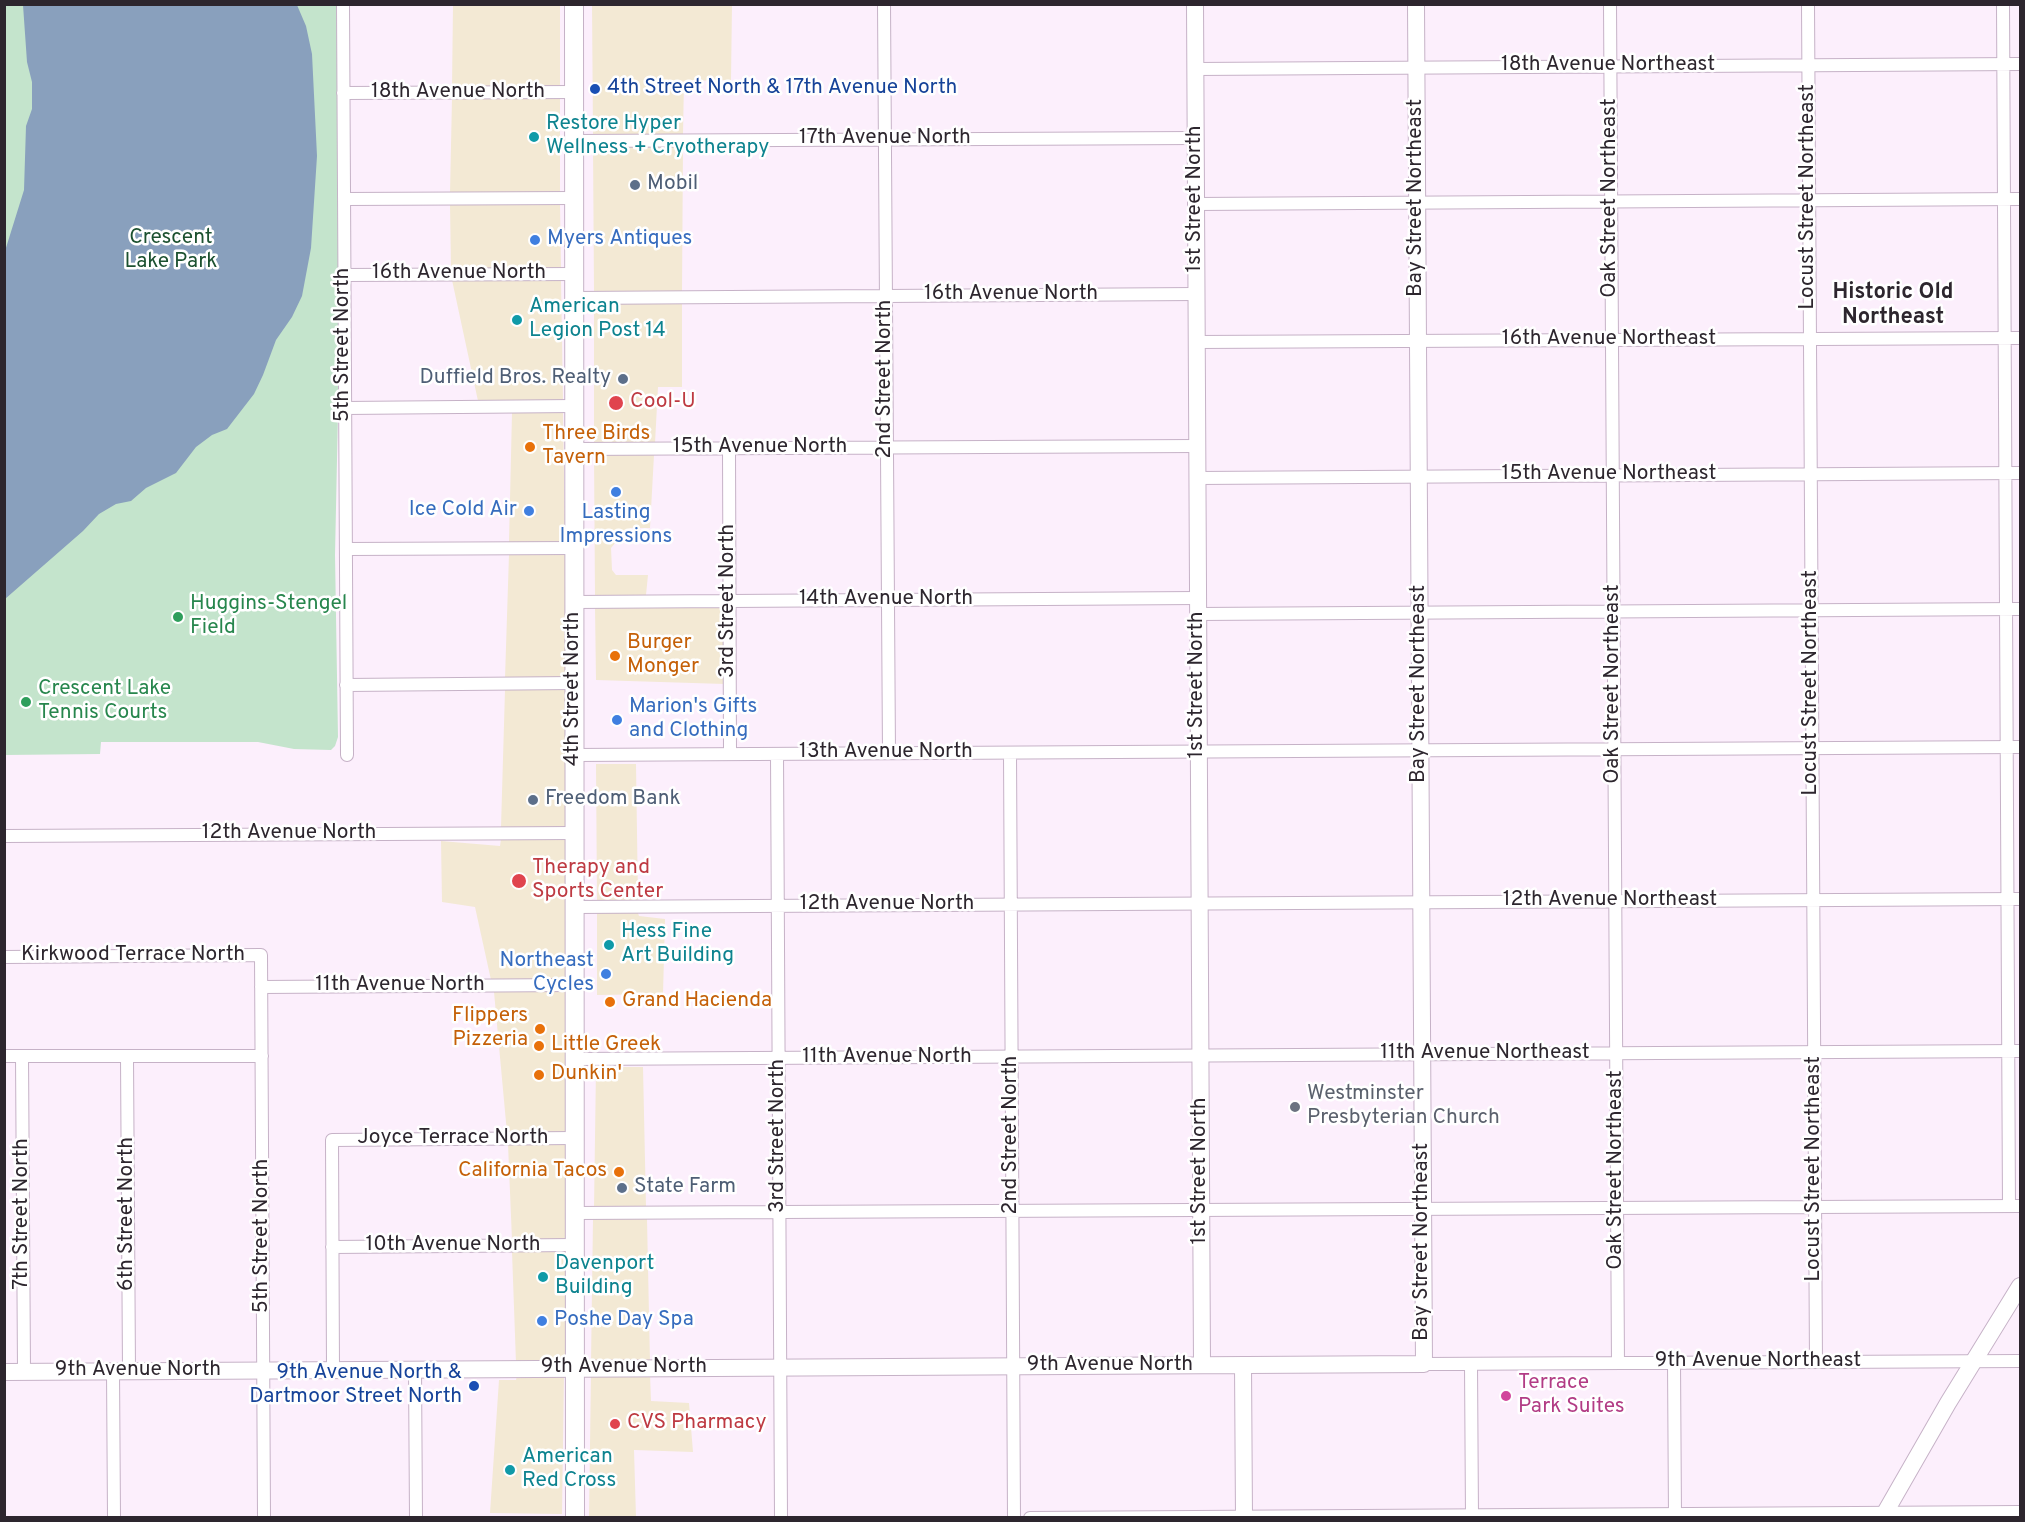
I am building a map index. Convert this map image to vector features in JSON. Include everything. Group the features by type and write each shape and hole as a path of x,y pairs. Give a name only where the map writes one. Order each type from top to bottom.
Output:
{"main road":[{"name":"4th Street North","path":"574,4 575,1518"}],"street":[{"name":"5th Street North","path":"343,4 347,755"},
{"name":"2nd Street North","path":"884,4 888,753"},
{"name":"1st Street North","path":"1195,4 1202,1365"},
{"name":"Bay Street Northeast","path":"1416,4 1424,1364"},
{"name":"Oak Street Northeast","path":"1610,4 1618,1363"},
{"name":"Locust Street Northeast","path":"1808,4 1816,1362"},
{"path":"574,1214 2015,1206 2014,899 2007,747 2003,4"},
{"name":"18th Avenue Northeast","path":"1195,69 2020,64"},
{"name":"18th Avenue North","path":"343,93 574,92"},
{"name":"17th Avenue North","path":"574,141 1195,138"},
{"path":"344,199 574,198"},
{"path":"1196,204 2020,199"},
{"name":"16th Avenue North","path":"344,275 574,274"},
{"name":"16th Avenue North","path":"574,297 1196,294"},
{"name":"16th Avenue Northeast","path":"1197,342 2020,338"},
{"path":"345,408 574,406"},
{"name":"15th Avenue North","path":"574,449 1197,446"},
{"name":"3rd Street North","path":"729,448 730,754"},
{"name":"15th Avenue Northeast","path":"1197,478 2020,473"},
{"path":"346,549 574,548"},
{"name":"14th Avenue North","path":"574,602 888,600 1419,613 2020,609"},
{"path":"346,684 574,683"},
{"name":"13th Avenue North","path":"574,755 2020,747"},
{"name":"2nd Street North","path":"1010,753 1014,1518"},
{"name":"3rd Street North","path":"777,754 781,1518"},
{"name":"12th Avenue North","path":"4,836 574,833"},
{"name":"12th Avenue Northeast","path":"1200,904 2014,899"},
{"name":"12th Avenue North","path":"574,907 1200,904"},
{"name":"5th Street North","path":"261,955 264,1518"},
{"name":"Kirkwood Terrace North","path":"4,957 261,955"},
{"name":"11th Avenue North","path":"261,987 574,985"},
{"name":"11th Avenue Northeast","path":"1200,1056 2015,1051"},
{"path":"4,1056 262,1056"},
{"name":"7th Street North","path":"22,1056 24,1371"},
{"name":"11th Avenue North","path":"574,1059 1200,1056"},
{"name":"6th Street North","path":"114,1518 121,1371 127,1057"},
{"name":"Joyce Terrace North","path":"332,1247 332,1140 574,1138"},
{"name":"10th Avenue North","path":"332,1247 574,1245"},
{"path":"332,1247 333,1370"},
{"path":"1883,1515 2020,1286"},
{"name":"9th Avenue Northeast","path":"1244,1365 2020,1361"},
{"path":"1674,1362 1675,1516"},
{"path":"1472,1364 1472,1516"},
{"path":"1244,1365 1244,1517"},
{"name":"9th Avenue North","path":"4,1372 1244,1365"},
{"path":"415,1369 416,1518"},
{"path":"1030,1518 1883,1515 2020,1512"}],"shaded area":[{"path":"453,5 560,5 560,86 452,87"},
{"path":"592,5 732,5 731,80 684,81 683,134 593,135"},
{"path":"452,98 560,98 560,192 450,193"},
{"path":"683,146 682,291 594,291 593,147"},
{"path":"450,204 560,204 561,268 451,269"},
{"path":"452,280 561,280 563,401 478,401"},
{"path":"594,303 682,303 682,387 658,387 655,443 594,443"},
{"path":"512,413 563,413 565,542 509,542"},
{"path":"594,455 654,455 650,528 630,528 626,533 626,542 616,542 611,548 612,570 616,575 648,575 646,595 595,596"},
{"path":"509,554 565,554 566,677 505,678"},
{"path":"724,607 725,684 596,680 595,608"},
{"path":"567,689 568,827 501,827 505,690"},
{"path":"596,764 636,764 638,901 597,901"},
{"path":"501,839 569,839 569,979 491,980 475,907 442,902 441,841 500,846"},
{"path":"597,913 638,913 639,916 665,919 663,994 597,995"},
{"path":"569,991 568,1132 507,1133 494,992"},
{"path":"596,1067 643,1067 646,1207 594,1208"},
{"path":"508,1144 568,1144 566,1239 512,1240"},
{"path":"593,1219 647,1219 650,1362 591,1362"},
{"path":"566,1251 565,1363 516,1363 512,1252"},
{"path":"564,1374 562,1514 490,1513 499,1380 516,1380 517,1375"},
{"path":"591,1374 650,1374 651,1401 689,1403 693,1452 634,1450 636,1517 589,1517"}],"green space":[{"name":"Crescent Lake Park","path":"4,5 338,5 338,412 335,555 338,737 331,750 294,749 258,742 101,742 100,754 5,755"}],"water":[{"path":"23,5 297,5 306,26 312,54 317,156 311,248 302,296 292,317 276,340 254,394 227,429 212,435 196,447 176,473 146,488 131,501 116,504 99,514 83,531 5,599 5,251 24,190 26,126 32,109 32,82 27,62"}],"place":[{"name":"4th Street North & 17th Avenue North","path":"595,89"},
{"name":"Restore Hyper Wellness + Cryotherapy","path":"534,137"},
{"name":"Mobil","path":"635,185"},
{"name":"Myers Antiques","path":"535,240"},
{"name":"American Legion Post 14","path":"517,320"},
{"name":"Duffield Bros. Realty","path":"623,379"},
{"name":"Cool-U","path":"616,403"},
{"name":"Three Birds Tavern","path":"530,447"},
{"name":"Lasting Impressions","path":"616,492"},
{"name":"Ice Cold Air","path":"529,511"},
{"name":"Huggins-Stengel Field","path":"178,617"},
{"name":"Burger Monger","path":"615,656"},
{"name":"Crescent Lake Tennis Courts","path":"26,702"},
{"name":"Marion's Gifts and Clothing","path":"617,720"},
{"name":"Freedom Bank","path":"533,800"},
{"name":"Therapy and Sports Center","path":"519,881"},
{"name":"Hess Fine Art Building","path":"609,945"},
{"name":"Northeast Cycles","path":"606,974"},
{"name":"Grand Hacienda","path":"610,1002"},
{"name":"Flippers Pizzeria","path":"540,1029"},
{"name":"Little Greek","path":"539,1046"},
{"name":"Dunkin'","path":"539,1075"},
{"name":"Westminster Presbyterian Church","path":"1295,1107"},
{"name":"California Tacos","path":"619,1172"},
{"name":"State Farm","path":"622,1188"},
{"name":"Davenport Building","path":"543,1277"},
{"name":"Poshe Day Spa","path":"542,1321"},
{"name":"9th Avenue North & Dartmoor Street North","path":"474,1386"},
{"name":"Terrace Park Suites","path":"1506,1396"},
{"name":"CVS Pharmacy","path":"615,1424"},
{"name":"American Red Cross","path":"510,1470"}],"district":[{"name":"Historic Old Northeast","path":"1893,306"}]}
